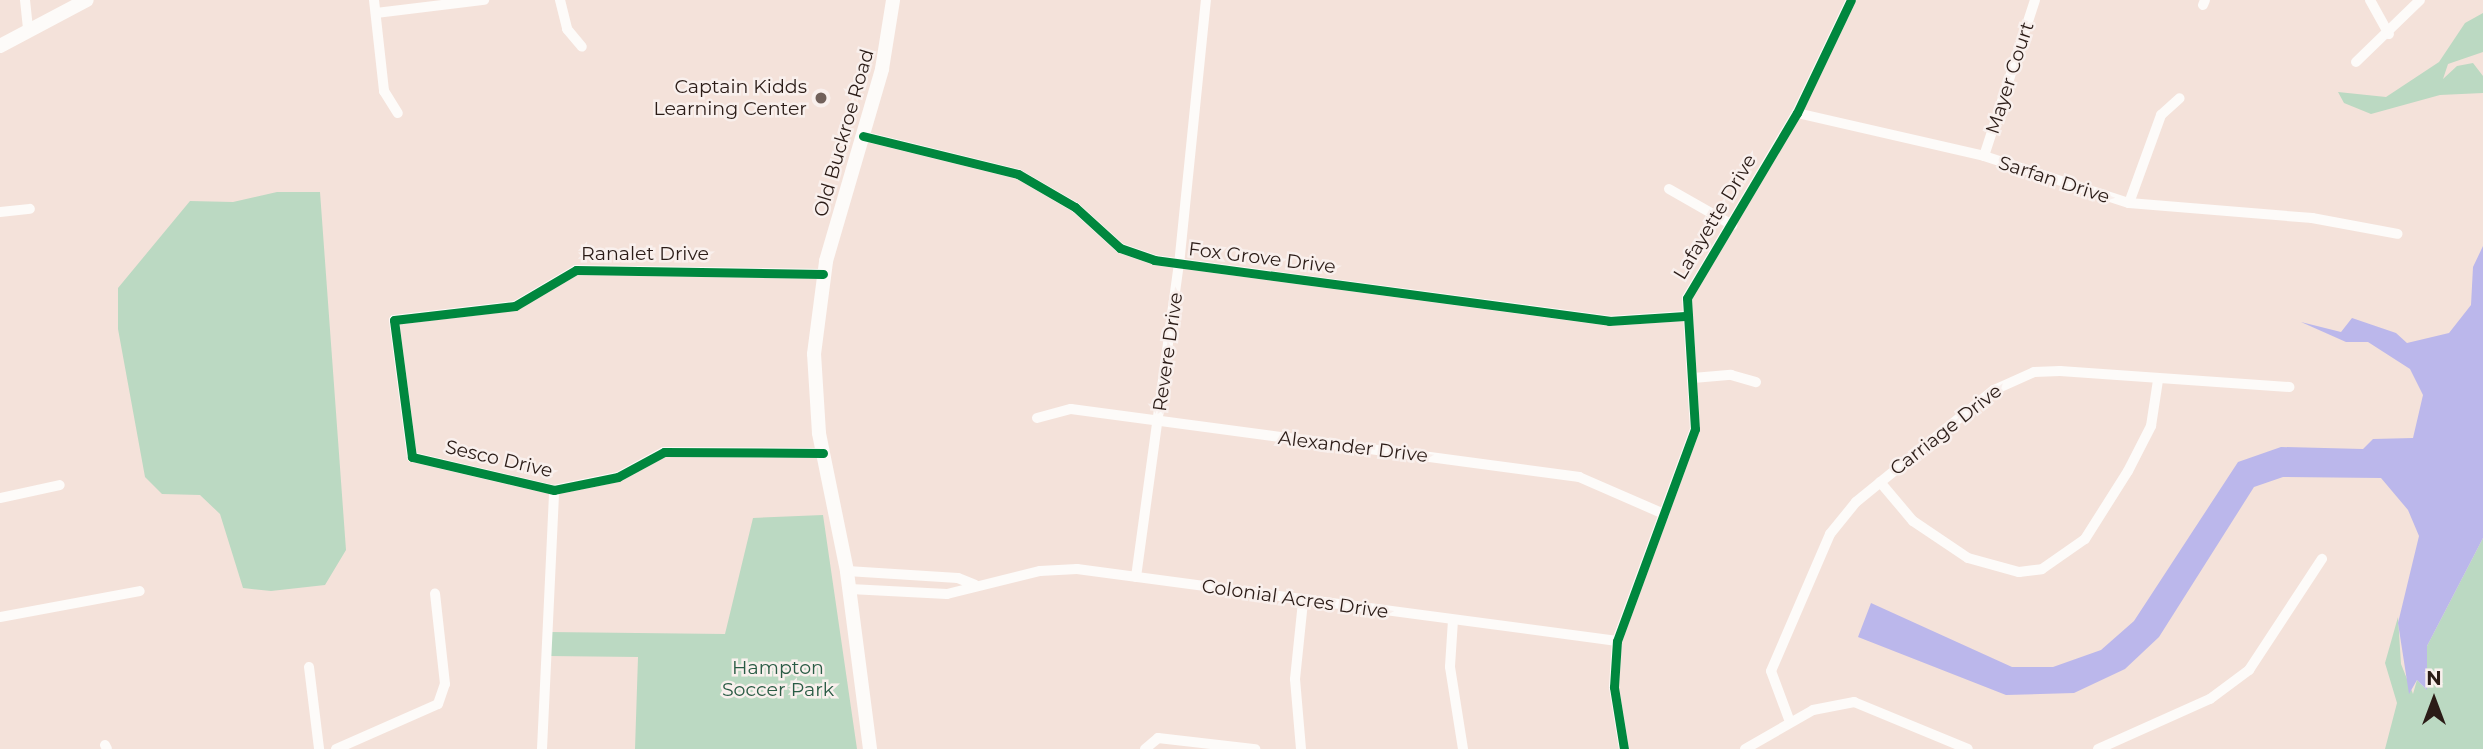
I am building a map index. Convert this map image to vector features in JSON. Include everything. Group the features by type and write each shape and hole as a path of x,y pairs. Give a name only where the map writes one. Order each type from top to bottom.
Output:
{"main road":[{"path":"0,46 87,0"},
{"name":"Old Buckroe Road","path":"870,749 850,589 823,453 814,354 823,274 863,136 893,0"}],"street":[{"path":"25,0 28,31"},
{"path":"374,0 384,91 398,113"},
{"path":"376,13 484,0"},
{"path":"560,0 567,29 582,47"},
{"name":"Revere Drive","path":"1136,577 1180,265 1206,0"},
{"name":"Lafayette Drive","path":"1624,749 1614,687 1617,641 1693,442 1693,379 1685,316 1690,289 1732,225 1797,113 1851,0"},
{"name":"Mayer Court","path":"1984,156 2035,0"},
{"path":"2370,0 2389,34"},
{"path":"2356,62 2389,34 2420,0"},
{"path":"2129,203 2161,115 2179,98"},
{"name":"Sarfan Drive","path":"1797,113 1984,156 2129,203 2312,218 2399,234"},
{"name":"Fox Grove Drive","path":"863,136 1018,174 1075,207 1121,248 1180,265 1609,321 1685,316"},
{"path":"1669,189 1732,225"},
{"path":"0,212 30,209"},
{"name":"Ranalet Drive","path":"412,457 394,320 516,306 576,270 823,274"},
{"name":"Carriage Drive","path":"1790,722 1772,685 1774,656 1830,534 1880,482 2013,379 2060,371 2158,380 2289,387"},
{"path":"1693,379 1731,375 1756,382"},
{"path":"1880,482 1913,521 1968,558 2020,572 2042,569 2085,539 2128,471 2151,426 2158,380"},
{"name":"Alexander Drive","path":"1037,418 1071,409 1579,477 1664,514"},
{"name":"Sesco Drive","path":"412,457 554,490 618,477 664,452 823,453"},
{"path":"0,498 60,485"},
{"path":"542,749 554,490"},
{"path":"2098,749 2210,699 2249,670 2322,559"},
{"name":"Colonial Acres Drive","path":"850,589 947,594 975,585 1057,569 1136,577 1617,641"},
{"name":"Colonial Acres Drive","path":"847,571 958,578 975,585"},
{"path":"0,617 140,591"},
{"path":"335,749 438,704 444,684 435,594"},
{"path":"1301,749 1295,679 1303,601"},
{"path":"1453,620 1450,667 1463,749"},
{"path":"309,667 319,749"},
{"path":"1745,749 1790,722 1832,703 1854,702 1966,749"},
{"path":"1145,749 1158,737 1255,749"}],"green space":[{"path":"2483,13 2483,52 2448,64 2443,79 2457,66 2473,63 2483,76 2483,93 2440,95 2371,114 2344,103 2338,92 2386,97 2439,62 2465,23"},
{"path":"277,192 320,192 346,550 325,585 271,591 243,588 220,514 200,495 162,494 145,477 118,329 118,288 190,201 233,202"},
{"name":"Hampton Soccer Park","path":"823,515 857,749 635,749 638,657 548,656 549,632 725,634 753,518"},
{"path":"2483,538 2483,749 2385,749 2397,703 2385,663 2398,617 2401,664 2413,694 2417,680 2426,689 2427,646"}],"shaded area":[{"path":"2483,246 2483,538 2427,646 2427,690 2417,680 2409,694 2398,623 2419,536 2408,510 2381,478 2283,477 2254,487 2159,637 2125,669 2074,693 2006,695 1858,637 1871,603 2012,667 2053,667 2101,650 2134,621 2238,462 2281,447 2363,449 2373,439 2413,438 2423,395 2410,369 2368,342 2346,342 2301,322 2341,332 2352,318 2396,333 2407,343 2449,333 2471,305 2473,267"}],"cycle path":[{"path":"1624,749 1614,687 1617,641 1695,429 1687,298 1797,113 1851,0"},
{"path":"863,136 1018,174 1075,207 1120,248 1154,260 1609,321 1685,316"},
{"path":"823,274 576,270 515,306 394,320 412,457 554,490 618,477 664,452 823,453"}],"place":[{"name":"Captain Kidds Learning Center","path":"821,98"}]}
